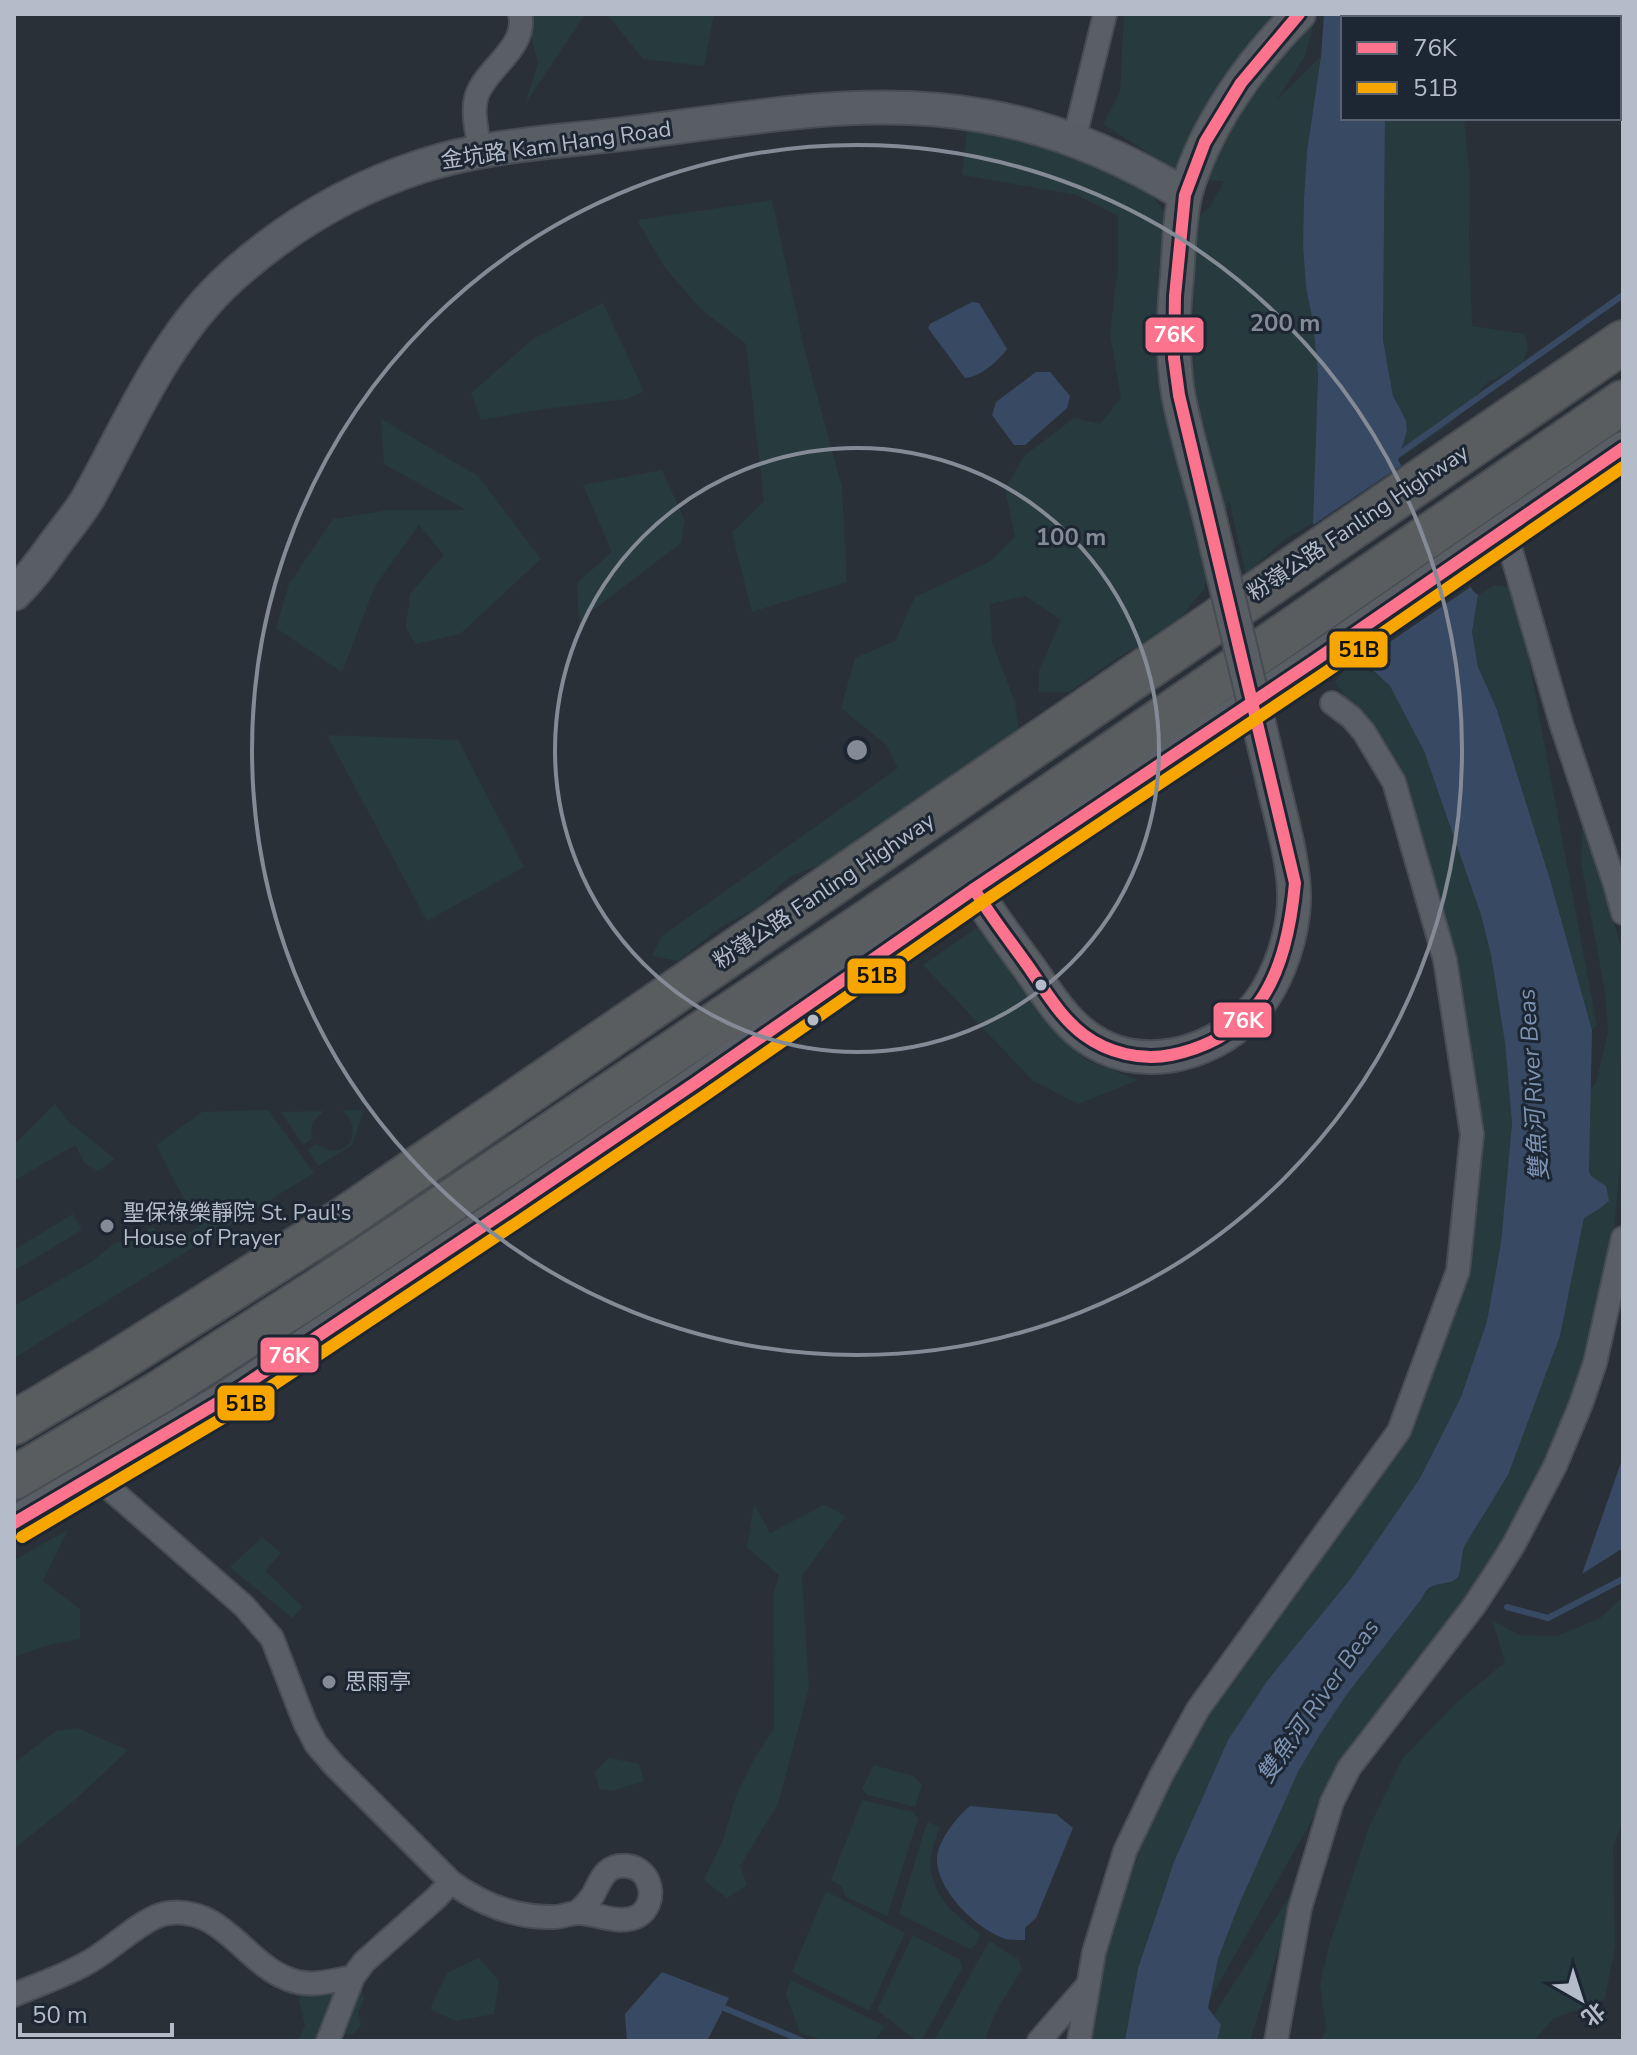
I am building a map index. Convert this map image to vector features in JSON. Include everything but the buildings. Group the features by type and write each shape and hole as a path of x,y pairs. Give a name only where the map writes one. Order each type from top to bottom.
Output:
{"highway":[{"name":"粉嶺公路 Fanling Highway","path":"14,1423 342,1220 1623,342"},
{"path":"14,1478 160,1392 317,1291 870,920 1305,643 1463,511 1623,402"}],"street":[{"path":"480,152 475,103 479,90 516,41 522,24 520,14"},
{"path":"1074,140 1105,14"},
{"path":"974,889 1061,1013 1085,1036 1111,1050 1147,1058 1198,1050 1252,1013 1269,988 1287,942 1295,883 1179,395 1174,358 1175,296 1185,195 1205,142 1241,83 1291,23"},
{"name":"金坑路 Kam Hang Road","path":"14,594 30,579 84,504 189,320 229,279 296,226 371,185 424,165 480,152 794,113 868,107 927,108 985,116 1042,129 1122,160 1185,195"},
{"path":"14,1523 219,1402 695,1083 974,889 1305,643 1467,557 1623,448"},
{"path":"1498,533 1509,544 1561,723 1623,913"},
{"path":"1079,2041 1094,1952 1125,1851 1161,1776 1198,1709 1399,1431 1458,1271 1472,1134 1445,960 1394,782 1364,732 1332,703"},
{"path":"1276,2041 1300,1908 1332,1802 1349,1768 1474,1606 1514,1544 1555,1466 1595,1363 1623,1238"},
{"path":"98,1473 109,1488 264,1627 272,1638 316,1744 451,1882 477,1900 522,1914 557,1917 576,1913"},
{"path":"328,2041 353,1977 364,1962 451,1882"},
{"path":"14,1995 91,1961 153,1918 166,1913 191,1912 203,1917 286,1979 317,1984 353,1977"},
{"path":"1039,2041 1087,1986"}],"green space":[{"path":"526,14 585,14 525,104 538,64"},
{"path":"607,14 714,14 704,66 643,59"},
{"path":"1124,14 1316,14 1305,56 1277,100 1321,56 1307,151 1304,198 1306,287 1318,375 1313,523 1285,539 1246,574 1229,500 1204,589 1175,624 1069,692 1039,692 1039,671 1061,620 1025,596 990,604 992,642 1015,702 1019,732 936,785 897,822 866,831 849,852 788,878 758,907 722,926 678,961 652,956 662,936 898,768 886,745 841,708 855,658 895,641 915,597 989,562 1015,537 1005,489 1024,456 1074,418 1100,424 1121,398 1110,334 1118,266 1118,216 1077,195 962,175 968,122 1121,169 1154,198 1180,233 1210,207 1224,181 1191,180 1103,124 1120,92"},
{"path":"1385,120 1464,120 1470,181 1472,326 1525,334 1528,348 1522,366 1488,382 1450,424 1398,460 1407,431 1406,420 1393,396 1383,340"},
{"path":"772,200 804,348 842,487 847,582 752,612 732,533 764,501 746,344 702,310 665,268 637,220"},
{"path":"603,303 644,391 627,399 481,420 471,393 533,339"},
{"path":"381,419 478,476 541,559 460,634 415,644 406,627 410,594 444,555 419,525 375,586 342,672 276,628 289,584 333,519 389,510 466,510 384,464"},
{"path":"662,470 685,521 681,543 579,621 577,583 612,552 583,485"},
{"path":"1495,585 1510,587 1524,635 1597,1026 1592,1030 1549,876 1496,707 1478,667 1472,632 1478,595"},
{"path":"1350,664 1377,674 1399,699 1424,751 1481,915 1491,955 1505,1043 1512,1124 1501,1242 1487,1321 1461,1397 1420,1478 1352,1577 1267,1681 1228,1740 1173,1864 1138,1968 1125,2041 1088,2041 1101,1958 1151,1820 1199,1717 1410,1431 1466,1274 1481,1119 1401,783 1335,682"},
{"path":"327,735 458,740 524,867 427,921"},
{"path":"1583,809 1623,955 1620,1167 1612,1248 1597,1321 1557,1449 1486,1579 1344,1764 1210,1999 1218,1959 1238,1907 1298,1772 1347,1694 1426,1593 1435,1585 1449,1583 1465,1545 1508,1475 1560,1336 1584,1218 1599,1209 1606,1186 1591,1176 1589,1171 1590,1090 1596,1083 1608,1032 1605,992 1581,862"},
{"path":"985,922 1047,1018 1086,1060 1138,1080 1078,1104 1032,1080 923,965"},
{"path":"55,1104 70,1123 115,1159 98,1171 85,1164 75,1145 14,1181 14,1145"},
{"path":"268,1110 314,1173 14,1358 14,1306 91,1262 115,1243 131,1239 153,1226 168,1249 197,1228 201,1221 182,1194 156,1145 202,1112"},
{"path":"342,1110 364,1110 352,1145 318,1166 308,1150 316,1144 328,1150 337,1150 349,1144 352,1138 351,1124"},
{"path":"324,1111 313,1123 313,1138 303,1145 281,1112"},
{"path":"73,1214 82,1230 14,1271 14,1250"},
{"path":"754,1504 770,1533 824,1505 846,1516 802,1576 809,1688 778,1804 740,1866 747,1885 727,1898 704,1880 723,1840 736,1796 774,1728 773,1595 779,1575 747,1547"},
{"path":"68,1530 43,1581 80,1609 80,1639 14,1657 14,1560"},
{"path":"262,1537 281,1553 265,1571 303,1607 292,1618 230,1567"},
{"path":"1623,1597 1623,1821 1613,1847 1615,1945 1605,1999 1553,2019 1533,2041 1321,2041 1326,2029 1320,1984 1329,1946 1369,1827 1403,1758 1454,1705 1505,1662 1492,1620 1519,1635 1557,1636 1599,1619"},
{"path":"77,1728 128,1750 76,1799 14,1849 14,1763 56,1731"},
{"path":"609,1758 639,1764 644,1781 613,1791 599,1789 595,1772"},
{"path":"874,1765 913,1776 922,1785 915,1807 868,1795 862,1789"},
{"path":"862,1800 913,1812 918,1819 887,1916 846,1897 842,1887 831,1880"},
{"path":"927,1822 941,1827 932,1851 934,1884 956,1914 980,1935 970,1949 899,1914"},
{"path":"1300,1880 1250,2041 1217,2041 1221,2025 1213,2016"},
{"path":"826,1891 905,1933 869,2011 792,1972"},
{"path":"913,1935 960,1960 962,1968 921,2041 877,2010"},
{"path":"989,1941 1019,1960 1022,1969 994,2015 985,2041 934,2041"},
{"path":"479,1958 499,1981 494,2014 455,2021 430,2009 447,1973"},
{"path":"358,1978 364,1999 358,2012 361,2025 354,2034 331,2029 337,2041 298,2041 305,2026 299,2001 302,1991"},
{"path":"791,1980 885,2026 875,2041 826,2041 800,2033 786,1994"}],"water":[{"name":"雙魚河 River Beas","path":"1324,14 1388,14 1341,16 1341,120 1385,120 1383,340 1393,396 1406,420 1407,431 1398,460 1478,595 1472,632 1478,667 1496,707 1549,876 1592,1030 1589,1171 1591,1176 1606,1186 1609,1201 1584,1218 1560,1336 1508,1475 1465,1545 1458,1577 1426,1591 1347,1694 1298,1772 1218,1959 1208,2008 1221,2025 1217,2041 1125,2041 1138,1968 1173,1864 1228,1740 1267,1681 1352,1577 1420,1478 1461,1397 1487,1321 1501,1242 1512,1124 1505,1043 1491,955 1481,915 1424,751 1390,686 1363,661 1313,523 1318,375 1303,245 1307,151"},
{"path":"972,302 979,303 1007,349 988,368 965,378 928,328 930,324"},
{"path":"1036,372 1050,372 1070,396 1067,408 1025,445 1014,445 992,415 996,402"},
{"path":"1623,1457 1623,1548 1582,1574"},
{"path":"970,1806 1056,1814 1073,1828 1036,1918 1025,1928 1025,1940 1006,1939 983,1927 960,1907 943,1882 938,1869 938,1850 949,1829"},
{"path":"662,1972 729,1998 707,2041 627,2041 625,2014"}],"pier":[{"path":"1405,463 1474,583 1359,663 1310,527"}],"waterway":[{"path":"1399,454 1623,295"},
{"path":"1507,1607 1548,1618 1623,1579"},
{"path":"724,2008 803,2041"}],"transit line":[{"name":"76K","path":"974,889 1068,1021 1093,1041 1126,1054 1149,1057 1171,1055 1202,1046 1228,1032 1249,1015 1277,970 1295,883 1179,395 1174,358 1175,296 1185,195 1205,142 1241,83 1299,14"},
{"name":"76K","path":"14,1523 219,1402 509,1209 1623,448"},
{"name":"51B","path":"22,1537 228,1415 518,1222 1623,467"}],"place":[{"name":"聖保祿樂靜院 St. Paul's House of Prayer","path":"107,1226"},
{"name":"思雨亭","path":"329,1682"}]}
